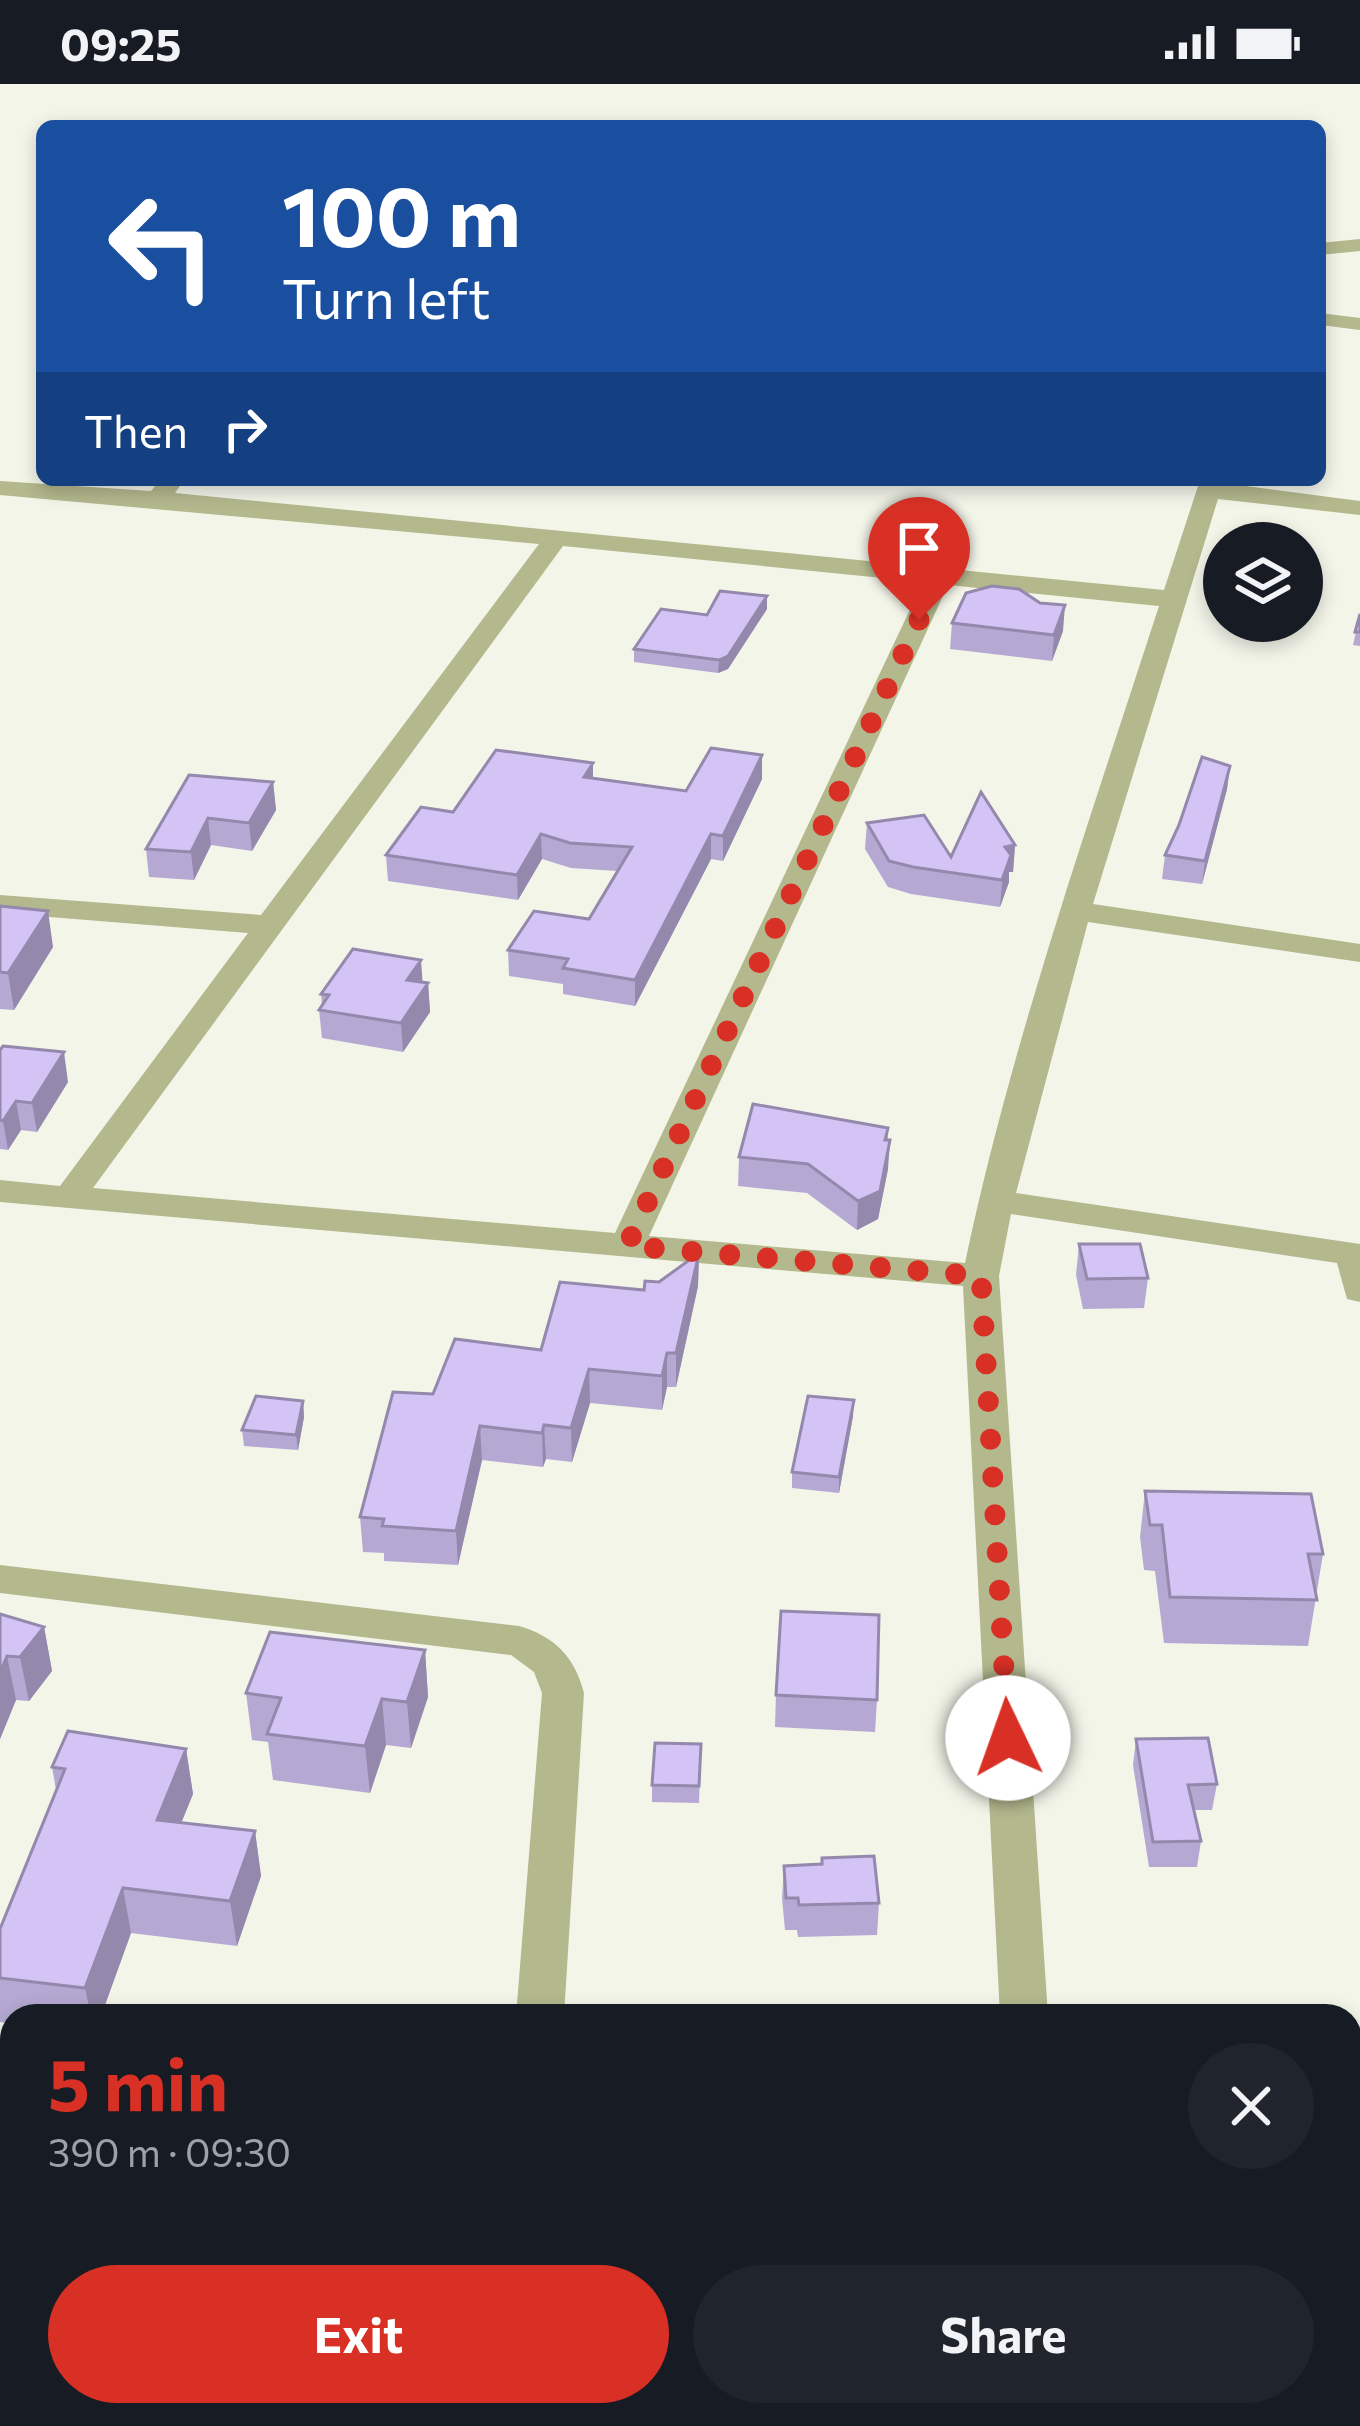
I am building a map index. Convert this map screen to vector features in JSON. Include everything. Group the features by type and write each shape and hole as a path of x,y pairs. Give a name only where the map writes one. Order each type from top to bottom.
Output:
{"street":[{"path":"1326,248 1360,245"},
{"path":"1326,320 1360,324"},
{"path":"1023,2004 981,1276 996,1201 1076,910 1210,486"},
{"path":"1217,486 1360,508"},
{"path":"0,488 165,489 554,541 1172,599"},
{"path":"69,1197 554,541"},
{"path":"627,1246 938,578"},
{"path":"0,904 266,925"},
{"path":"1076,910 1360,953"},
{"path":"0,1191 981,1276"},
{"path":"996,1201 1356,1254 1360,1291"},
{"path":"0,1579 519,1641 546,1656 559,1672 563,1693 541,2004"}],"building":[{"path":"992,586 1019,589 1040,603 1065,605 1054,635 952,623 966,593"},
{"path":"720,591 767,596 728,656 719,660 634,649 661,609 707,615"},
{"path":"711,748 762,755 723,836 711,834 635,980 563,968 568,959 508,950 534,911 589,919 632,847 570,843 541,834 517,875 386,855 421,807 453,812 496,750 593,763 584,777 686,791"},
{"path":"1202,757 1230,766 1205,861 1165,855 1179,825"},
{"path":"189,775 273,782 249,823 208,818 191,852 146,849"},
{"path":"981,792 1015,845 1005,847 1011,855 1002,880 889,861 867,823 924,815 951,857"},
{"path":"0,906 48,911 8,973 0,972"},
{"path":"353,949 421,960 407,980 428,983 401,1023 319,1010 329,995 321,994"},
{"path":"3,1046 64,1052 32,1103 16,1101 3,1121 0,1050"},
{"path":"753,1104 888,1128 880,1191 858,1201 808,1164 739,1157"},
{"path":"1079,1244 1140,1244 1148,1278 1087,1279"},
{"path":"699,1253 676,1353 667,1353 662,1376 589,1369 571,1428 544,1425 542,1433 480,1426 456,1531 382,1526 384,1519 360,1517 393,1392 433,1394 455,1339 541,1350 560,1282 644,1290 645,1281 659,1282"},
{"path":"256,1396 303,1401 296,1435 242,1430"},
{"path":"808,1396 854,1400 839,1477 792,1472"},
{"path":"1145,1491 1311,1494 1323,1554 1308,1554 1317,1600 1170,1597 1162,1525 1150,1525"},
{"path":"781,1611 879,1615 877,1700 776,1695"},
{"path":"0,1614 44,1627 20,1657 7,1656 0,1673"},
{"path":"270,1632 425,1650 407,1702 382,1699 365,1746 267,1734 281,1698 246,1693"},
{"path":"68,1731 186,1749 157,1820 255,1831 230,1901 123,1888 85,1988 0,1978 0,1929 65,1769 52,1767"},
{"path":"1208,1738 1217,1784 1188,1785 1201,1841 1153,1842 1136,1739"},
{"path":"655,1743 701,1744 699,1786 652,1785"},
{"path":"874,1856 879,1903 799,1905 798,1898 786,1898 784,1866 822,1864 822,1858"}],"route":[{"path":"919,620 627,1246 981,1276 1008,1738"}]}
